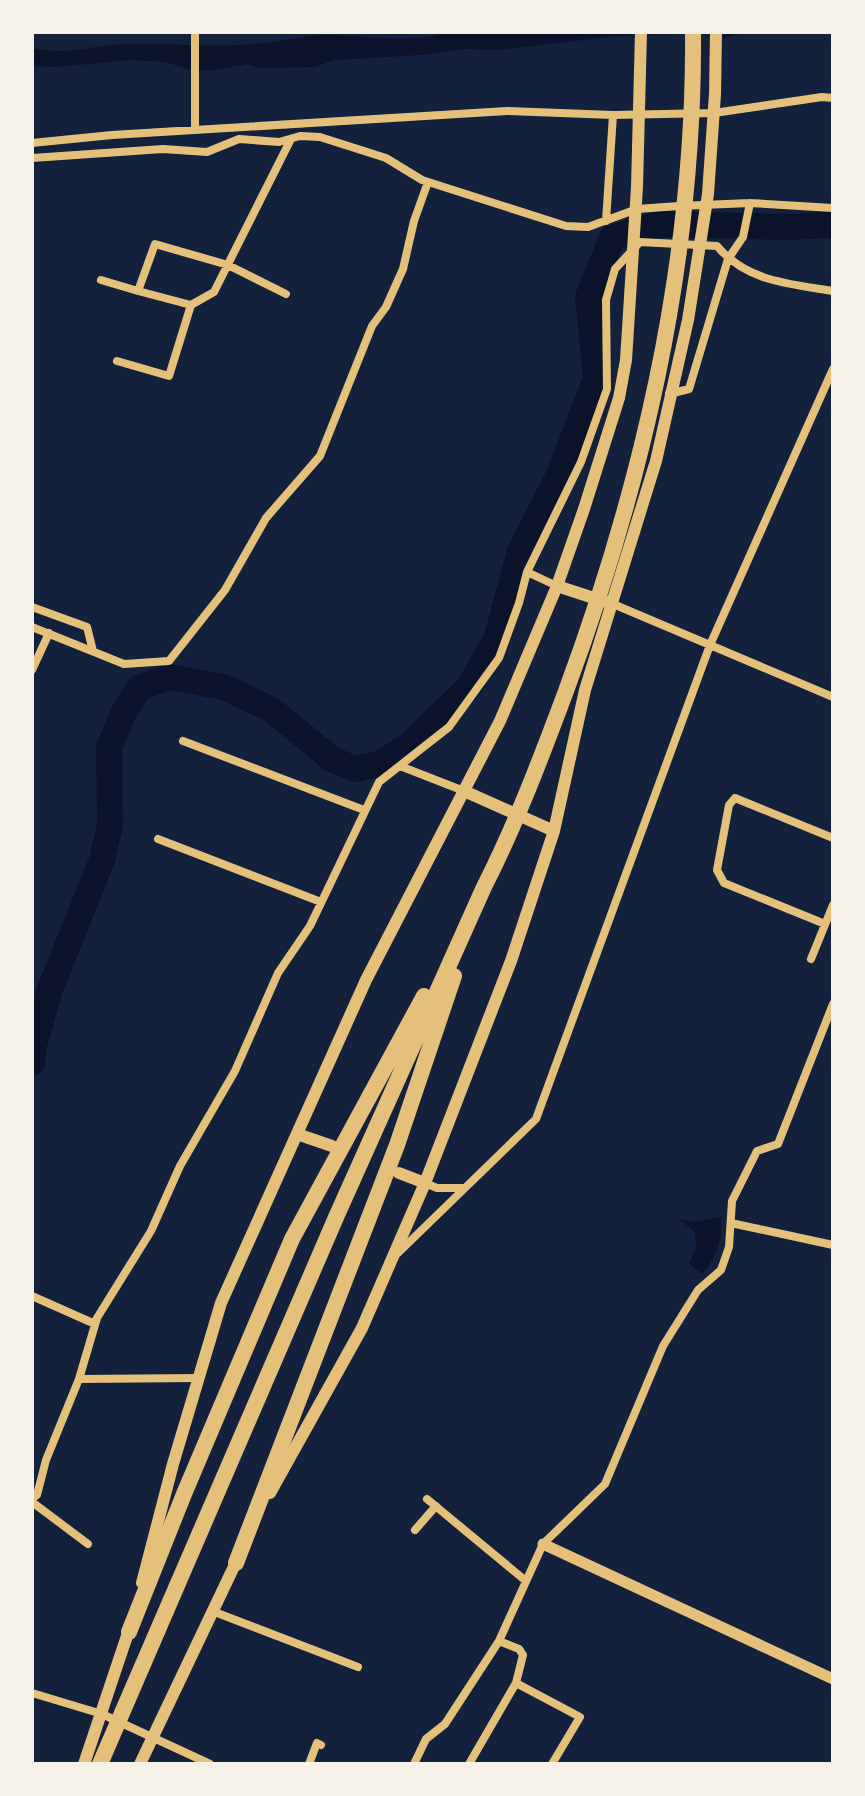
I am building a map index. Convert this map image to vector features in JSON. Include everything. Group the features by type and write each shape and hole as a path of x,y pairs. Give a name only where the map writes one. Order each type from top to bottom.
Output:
{"highway":[{"path":"100,1764 337,1215 484,887 595,585 646,396 661,314 677,184 685,32"},
{"path":"502,842 553,728 603,588 632,490 654,397 669,316 686,186 693,32"},
{"path":"236,1563 397,1145 484,887"},
{"path":"129,1632 292,1239 484,887"}],"main road":[{"path":"84,1764 129,1632 173,1464 221,1303 366,980 500,721 557,586 619,398 626,360 637,187 641,32"},
{"path":"140,1764 280,1473 362,1328 425,1183 511,961 554,831 585,690 656,461 692,297 708,194 716,32"},
{"path":"557,586 613,604"},
{"path":"464,791 554,831"},
{"path":"297,1134 332,1146"},
{"path":"399,1173 425,1183"}],"street":[{"path":"195,32 195,130"},
{"path":"32,143 507,111 613,115 714,113 833,98"},
{"path":"606,221 613,115"},
{"path":"32,158 163,149 207,152 239,139 279,142 320,137 386,158 428,182 566,226 588,227 637,209 750,203 833,208"},
{"path":"117,361 169,376 191,305 214,292 291,139"},
{"path":"32,627 124,664 169,661 225,590 266,518 320,456 372,326 386,307 403,269 414,221 428,182"},
{"path":"669,394 689,389 728,259 743,237 750,203"},
{"path":"88,1544 32,1500 37,1495 46,1460 79,1379 95,1324 151,1231 180,1166 235,1071 278,973 310,926 379,782 449,727 499,658 527,572 581,462 607,389 606,300 615,269 640,242 717,246 728,259 767,281 833,291"},
{"path":"138,291 155,244 228,265 286,294"},
{"path":"101,280 191,305"},
{"path":"392,1259 536,1119 710,645 833,369"},
{"path":"527,572 557,586"},
{"path":"613,604 833,697"},
{"path":"32,607 87,627 93,651"},
{"path":"32,670 49,633"},
{"path":"183,741 364,810"},
{"path":"400,766 464,791"},
{"path":"825,924 724,883 717,870 729,805 735,798 833,838"},
{"path":"158,839 321,902"},
{"path":"811,959 833,905"},
{"path":"414,1764 426,1739 445,1724 499,1641 543,1544 605,1484 663,1346 698,1290 721,1270 729,1247 732,1201 757,1151 778,1144 833,1004"},
{"path":"425,1183 437,1188 463,1188"},
{"path":"731,1223 833,1245"},
{"path":"32,1296 95,1324"},
{"path":"79,1379 199,1378"},
{"path":"427,1499 526,1581"},
{"path":"415,1530 436,1506"},
{"path":"543,1544 833,1679"},
{"path":"212,1611 358,1667"},
{"path":"469,1764 516,1683 523,1655 519,1649 499,1641"},
{"path":"516,1683 580,1717 552,1764"},
{"path":"32,1693 102,1714 210,1764"},
{"path":"309,1764 317,1743 321,1745"}],"water":[{"path":"448,32 748,32 725,37 698,33 618,36 498,50 465,49 334,60 315,67 260,68 247,64 209,71 192,70 165,62 131,60 56,67 32,66 32,49 63,51 124,44 236,45 320,35 418,38"},
{"path":"721,1217 718,1248 702,1274 689,1264 696,1247 695,1232 679,1219 694,1222"}],"waterway":[{"path":"32,1063 50,989 102,860 110,826 109,747 124,712 139,688 168,677 224,687 272,710 333,760 356,769 379,764 408,746 469,687 497,637 520,551 559,475 596,378 588,297 612,238 658,224 833,225"}]}
